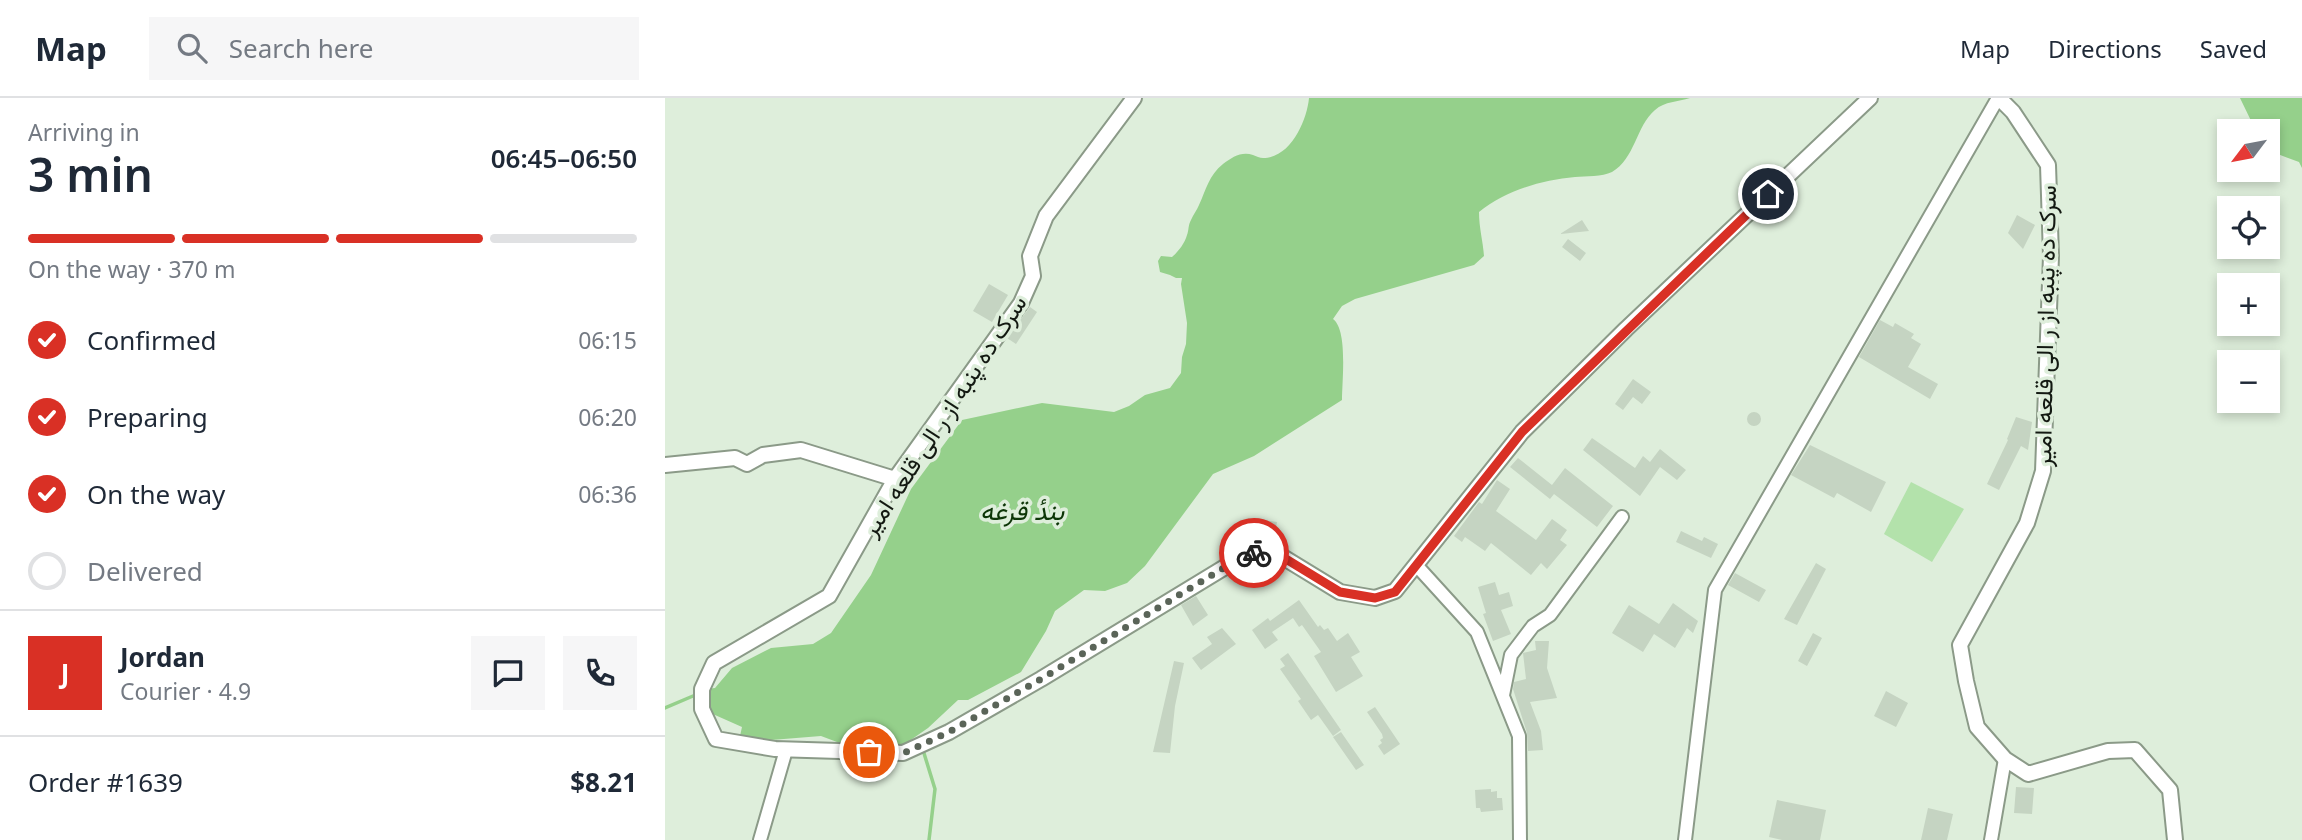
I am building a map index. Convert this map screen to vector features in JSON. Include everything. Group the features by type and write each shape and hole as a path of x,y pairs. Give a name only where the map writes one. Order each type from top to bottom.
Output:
{"street":[{"name":"سرک ده پنبه از ر الی قلعه امیر","path":"786,750 716,739 702,709 702,689 714,663 829,596 895,480 1021,303 1033,276 1030,256 1045,216 1133,98"},
{"path":"760,840 786,750 904,753 1041,679 1235,561 1268,548 1340,592 1375,598 1395,592 1522,432 1626,329 1870,98"},
{"name":"سرک ده پنبه از ر الی قلعه امیر","path":"1999,98 2013,112 2047,164 2051,256 2043,471 2027,523 1960,645 1965,681 1977,727 2005,759 2028,774 2108,751 2135,750 2170,790 2175,840"},
{"path":"1685,840 1715,590 1999,98"},
{"path":"665,466 735,458 747,464 763,454 801,450 895,480"},
{"path":"1503,695 1511,654 1533,626 1550,615 1622,517"},
{"path":"1417,566 1477,632 1519,736 1520,840"},
{"path":"1991,840 2005,759"}],"shaded area":[{"path":"1911,482 1964,509 1932,562 1884,534"}],"water":[{"name":"بندٔ قرغه","path":"1309,98 1690,98 1667,103 1655,110 1643,125 1626,159 1612,172 1537,184 1512,192 1479,212 1484,256 1474,265 1355,299 1342,306 1333,319 1341,334 1342,400 1254,456 1213,474 1145,566 1127,583 1105,591 1084,590 1055,611 1021,672 968,700 958,700 928,728 902,746 890,742 845,745 821,736 759,741 740,736 742,727 706,711 706,689 715,688 732,668 771,648 813,644 831,633 871,575 911,489 962,420 1042,403 1114,412 1145,395 1170,388 1181,373 1187,323 1182,278 1160,272 1158,261 1161,256 1172,257 1183,244 1190,222 1218,168 1241,154 1263,158 1282,152 1301,127"},
{"path":"2240,98 2302,98 2302,168 2299,162 2280,155 2280,119 2250,119"}],"building":[{"path":"2017,215 2035,225 2023,249 2008,233"},
{"path":"1582,220 1589,231 1560,234"},
{"path":"1568,239 1586,253 1580,261 1562,247"},
{"path":"989,284 1008,295 992,322 973,311"},
{"path":"1030,307 1037,312 1016,344 1007,338"},
{"path":"1880,320 1893,327 1895,323 1914,334 1911,338 1921,344 1908,367 1938,384 1930,399 1859,357"},
{"path":"1633,379 1651,392 1642,404 1633,397 1623,410 1615,404"},
{"path":"1754,412 1759,414 1759,424 1754,426 1749,424 1747,419 1749,414"},
{"path":"2016,417 2032,422 2028,450 2021,446 1999,490 1987,484"},
{"path":"1592,438 1635,468 1643,456 1650,462 1660,449 1686,470 1677,480 1660,467 1640,496 1583,450"},
{"path":"1810,445 1886,482 1871,512 1837,493 1834,498 1791,475"},
{"path":"1518,458 1552,485 1565,468 1613,506 1597,527 1554,494 1550,499 1510,467"},
{"path":"1497,480 1510,489 1496,511 1536,540 1552,519 1567,530 1560,540 1567,545 1547,569 1541,563 1531,575 1491,543 1485,551 1465,537 1462,542 1454,536 1479,502 1482,504"},
{"path":"1248,518 1277,522 1275,533 1247,529"},
{"path":"1681,531 1702,541 1704,537 1718,544 1711,558 1676,542"},
{"path":"1816,563 1826,569 1797,625 1784,619"},
{"path":"1735,573 1766,590 1759,602 1728,585"},
{"path":"1495,582 1499,595 1509,592 1513,606 1501,610 1511,634 1493,641 1483,614 1486,613 1478,587"},
{"path":"1196,596 1208,615 1193,626 1181,605"},
{"path":"1299,600 1318,627 1320,625 1324,630 1328,628 1337,641 1348,633 1360,652 1351,657 1363,676 1336,692 1314,656 1321,652 1302,625 1299,627 1293,618 1272,632 1278,640 1265,649 1252,630"},
{"path":"1673,603 1698,621 1693,633 1687,628 1675,648 1654,634 1643,652 1612,633 1629,605 1659,624"},
{"path":"1222,628 1236,644 1201,670 1192,658 1212,644 1207,637"},
{"path":"1813,633 1822,638 1807,666 1798,661"},
{"path":"1535,641 1549,641 1547,668 1557,698 1530,702 1541,731 1543,750 1528,751 1527,733 1513,689 1514,682 1526,679 1523,653 1536,650"},
{"path":"1288,653 1341,730 1333,736 1318,715 1311,720 1298,701 1301,699 1280,669 1285,666 1280,659"},
{"path":"1174,661 1184,663 1175,706 1170,753 1153,752"},
{"path":"1886,691 1908,703 1896,727 1874,716"},
{"path":"1375,707 1400,744 1384,755 1378,746 1382,743 1382,734 1367,712"},
{"path":"1341,732 1364,765 1356,770 1333,737"},
{"path":"2016,787 2034,788 2032,814 2014,813"},
{"path":"1491,789 1491,792 1497,791 1497,798 1502,798 1503,810 1481,812 1480,808 1476,808 1475,790"},
{"path":"1777,800 1826,810 1820,840 1782,840 1769,837"},
{"path":"1928,808 1953,814 1947,840 1921,840"}],"waterway":[{"path":"665,708 693,696 699,697"},
{"path":"923,750 935,789 929,840"}],"way so far":[{"path":"869,752 904,753 949,732 1235,561 1254,553"}],"route":[{"path":"1254,553 1268,548 1340,592 1375,598 1395,592 1522,432 1768,194"}]}
